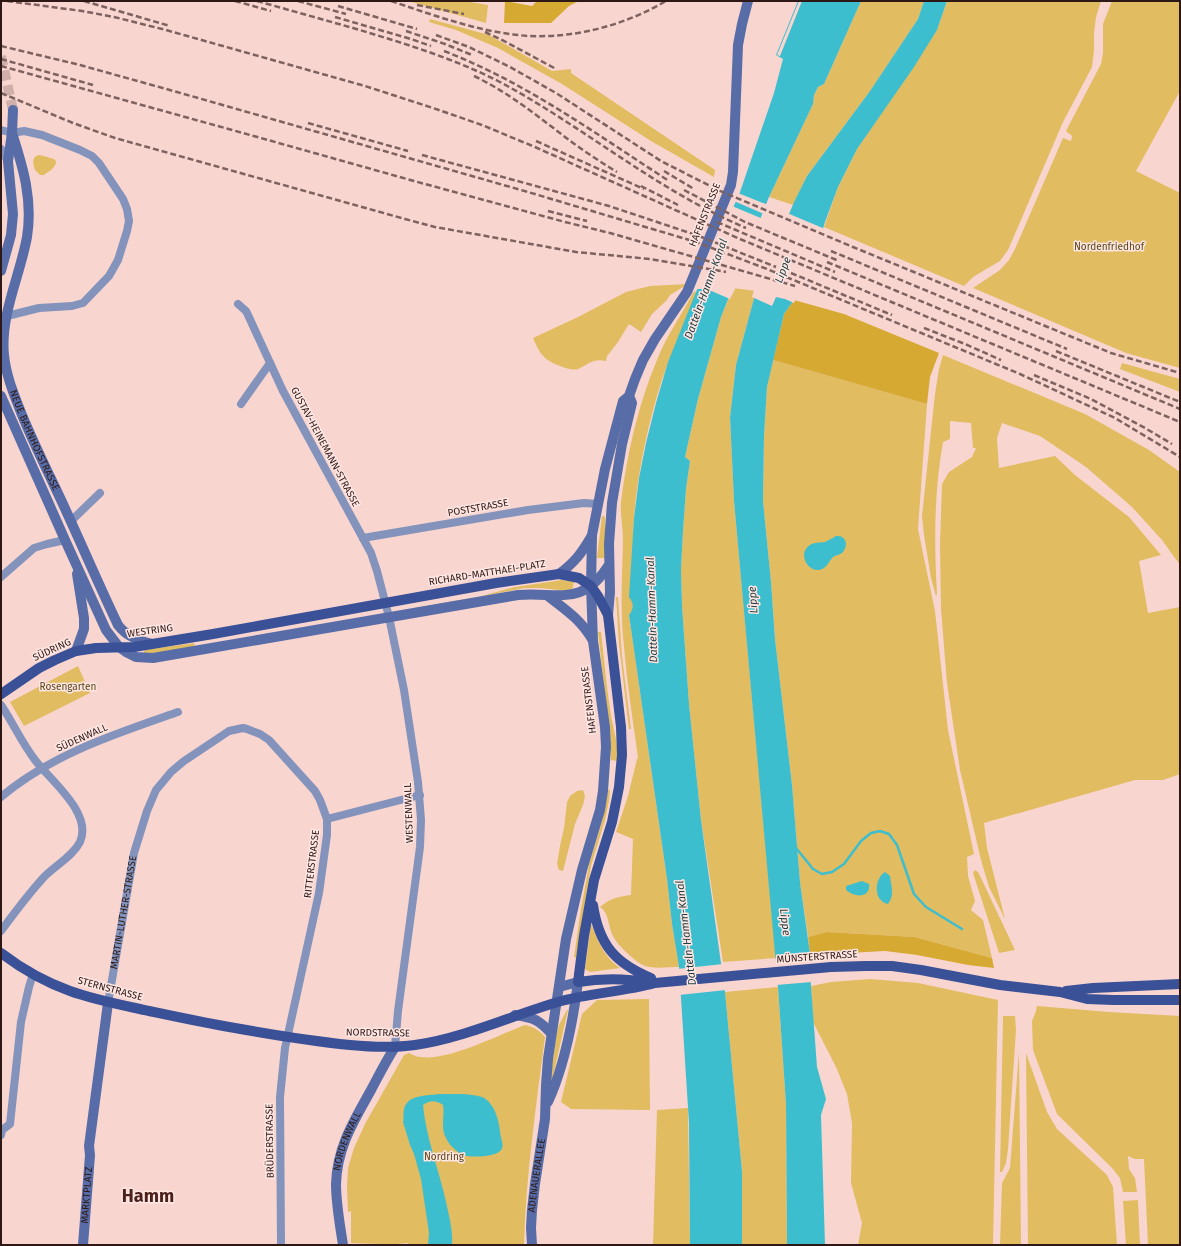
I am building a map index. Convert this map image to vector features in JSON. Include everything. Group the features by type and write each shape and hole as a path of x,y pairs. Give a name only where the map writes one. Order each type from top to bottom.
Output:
{"main road":[{"name":"HAFENSTRASSE","path":"576,997 584,936 594,880 612,822 622,764 621,727 608,615 610,592 609,544 612,503 622,444 632,403 629,396 634,379 655,338 687,292 731,185 738,45 748,1"},
{"path":"1,271 11,235 13,214 8,161 12,133 13,110"},
{"name":"NEUE BAHNHOFSTRASSE","path":"12,133 21,163 29,204 27,235 21,262 4,317 4,354 7,376 28,430 118,625 129,636 139,641 152,644"},
{"name":"NEUE BAHNHOFSTRASSE","path":"1,396 106,630 119,648"},
{"name":"HAFENSTRASSE","path":"556,1002 571,912 598,817 603,791 606,747 599,678 593,641 591,586 592,535 605,469 621,406 623,400 629,396"},
{"path":"559,574 579,557 592,535"},
{"path":"74,561 84,618 84,629 76,651"},
{"path":"389,617 518,595 548,596 577,594 591,586 602,576 609,565"},
{"name":"RICHARD-MATTHAEI-PLATZ","path":"386,604 460,589 559,574 578,578 591,586"},
{"path":"591,586 608,615"},
{"path":"548,596 584,626 593,641"},
{"name":"WESTRING","path":"119,648 213,634 386,604"},
{"name":"WESTRING","path":"119,648 136,657 153,658 389,617"},
{"name":"SÜDRING","path":"1,694 39,668 76,651 96,648 119,648"},
{"path":"592,896 597,925 605,943 620,962 641,980"},
{"name":"STERNSTRASSE","path":"1,953 33,974 69,990 108,1002 198,1022"},
{"name":"MÜNSTERSTRASSE","path":"576,997 641,980 659,983 831,967 892,966 1013,987 1060,992 1087,999 1180,1000"},
{"path":"559,987 597,979 626,978 641,980"},
{"name":"MÜNSTERSTRASSE","path":"1060,992 1093,988 1180,984"},
{"name":"NORDSTRASSE","path":"198,1022 333,1043 395,1047 415,1045 461,1035 515,1015 576,997"},
{"name":"ADENAUERALLEE","path":"546,1106 558,1073 576,997"},
{"name":"MARTIN-LUTHER-STRASSE","path":"88,1146 108,1002"},
{"name":"ADENAUERALLEE","path":"532,1245 532,1210 546,1106 546,1085 551,1033 556,1002"},
{"path":"515,1015 540,1021 551,1033"},
{"name":"NORDENWALL","path":"343,1245 337,1204 336,1185 340,1155 353,1123 395,1047"},
{"name":"MARKTPLATZ","path":"83,1245 90,1155 88,1146"}],"street":[{"path":"1,130 12,133 24,131 42,135 92,156 99,163 123,199 127,210 128,221 127,231 113,269 109,276 82,303 72,306 39,308 4,317"},
{"path":"1,149 8,161"},
{"name":"GUSTAV-HEINEMANN-STRASSE","path":"238,304 246,311 283,391 363,538 374,561 386,604"},
{"path":"241,404 270,364"},
{"path":"71,521 100,493"},
{"name":"POSTSTRASSE","path":"363,538 528,510 584,503 598,504"},
{"path":"1,576 34,548 65,540"},
{"name":"WESTENWALL","path":"386,604 404,690 420,795 421,820 420,847 395,1047"},
{"path":"1,705 30,753 74,806 82,829 82,836 76,848 46,875 1,931"},
{"name":"SÜDENWALL","path":"1,797 16,784 68,754 104,738 178,712"},
{"name":"RITTERSTRASSE","path":"243,728 265,737 296,769 315,791 327,818 327,834 319,893 287,1037"},
{"name":"MARTIN-LUTHER-STRASSE","path":"108,1002 134,853 146,811 152,798 166,777 184,761 229,731 243,728"},
{"path":"327,818 420,795"},
{"path":"1,1133 10,1124 22,1017 33,974"},
{"name":"BRÜDERSTRASSE","path":"281,1245 280,1097 281,1074 287,1037"}],"green space":[{"path":"408,1 464,1 488,5 486,23"},
{"path":"861,1 924,1 918,19 870,91 807,176 793,205 769,197 813,104 814,95 818,87 824,84"},
{"path":"947,1 1101,1 1096,17 1092,67 1063,122 1008,250 1000,261 973,277 964,286 824,227 838,187 857,149 937,30"},
{"name":"Nordenfriedhof","path":"1112,1 1180,1 1180,91 1136,171 1180,193 1180,368 1126,353 973,288 1000,270 1009,260 1063,138 1071,141 1072,136 1066,131 1101,64 1103,53 1103,24"},
{"path":"430,19 489,35 552,71 571,69 571,73 715,170 714,177 651,141 562,84 498,48 456,30 429,22"},
{"path":"40,155 56,161 54,167 44,175 40,175 35,170 33,161 35,157"},
{"path":"688,284 670,295 666,301 652,314 641,332 629,324 607,356 606,361 594,361 575,370 565,368 546,359 539,351 533,338 626,292 650,286"},
{"path":"733,288 756,291 736,365 730,417 734,501 776,958 723,962 701,820 689,704 681,569 686,489 690,461 685,457 698,399 721,317"},
{"path":"694,291 696,292 693,301 662,379 646,438 634,518 633,609 629,615 679,967 662,968 645,966 631,957 614,938 607,916 600,907 614,898 631,895 633,839 616,832 628,796 638,758 628,689 622,621 623,541 621,502 626,466 634,430 650,377 669,334"},
{"path":"943,355 1085,414 1149,450 1180,472 1180,565 1162,540 1132,507 1086,467 1040,436 1002,423 997,438 999,468 1055,456 1075,475 1129,517 1161,555 1139,561 1148,613 1180,607 1180,774 1163,780 1135,780 984,823 987,848 1005,919 989,887 981,860 960,770 947,683 941,609 940,544 942,484 949,472 972,457 976,448 973,448 971,423 950,421 950,439 943,442 936,499 936,596 931,578 924,535 922,516 935,394"},
{"path":"773,360 927,404 918,529 935,611 948,730 974,854 967,857 968,876 975,901 971,910 983,920 992,958 915,937 827,932 808,937 800,882 792,785 775,639 763,501 764,436 767,387"},
{"path":"1122,363 1180,379 1180,392 1120,369"},
{"path":"602,516 605,518 605,558 597,558"},
{"path":"562,580 574,582 572,591 524,588 414,610 414,608 478,597 515,587"},
{"path":"616,597 618,597 622,656 631,729 629,729 619,644"},
{"path":"598,632 601,632 611,715 617,748 617,761 611,760 610,726"},
{"path":"194,643 195,647 144,653 145,650"},
{"name":"Rosengarten","path":"78,666 90,693 24,726 10,702"},
{"path":"610,789 605,820 591,866 576,958 574,957 589,865 602,822 608,791"},
{"path":"583,790 585,796 583,805 575,824 563,871 559,870 557,864 567,802 570,796 577,791"},
{"path":"975,870 981,878 1015,950 999,953 973,873"},
{"path":"591,924 606,954 614,964 620,968 590,972 585,969"},
{"path":"870,979 918,983 998,1000 993,1245 858,1245 862,1223 851,1183 852,1123 847,1094 836,1067 813,1022 811,986 831,982"},
{"path":"778,987 786,1104 787,1245 742,1245 742,1171 725,992"},
{"path":"649,999 650,1110 571,1109 561,1102 582,1014 597,1000"},
{"path":"1037,1006 1180,1016 1180,1245 1148,1245 1144,1159 1135,1159 1128,1156 1129,1169 1135,1178 1137,1192 1123,1192 1120,1178 1112,1168 1057,1114 1033,1050 1032,1021"},
{"path":"567,1010 551,1085 549,1085 557,1033 559,1025"},
{"path":"1003,1016 1015,1016 1016,1030 1008,1149 1006,1163 1002,1172 1000,1172"},
{"name":"Nordring","path":"525,1025 541,1032 545,1037 529,1167 524,1245 408,1245 408,1243 385,1245 351,1243 351,1211 348,1212 347,1187 348,1168 354,1148 365,1124 404,1055 409,1053 418,1057 432,1057 445,1055 473,1046"},
{"path":"1019,1052 1021,1245 1000,1245 1002,1183 1010,1168"},
{"path":"1026,1053 1047,1112 1057,1129 1107,1175 1113,1187 1117,1245 1028,1245"},
{"path":"688,1108 690,1245 653,1245 657,1110"},
{"path":"1138,1200 1140,1245 1126,1245 1123,1201"}],"shaded area":[{"path":"505,1 532,6 537,1 579,1 569,6 551,23 504,23"},
{"path":"794,300 844,314 939,353 930,377 927,404 773,360 784,314"},
{"path":"827,932 915,937 992,958 994,968 885,951 810,954 808,937"}],"water":[{"name":"Datteln-Hamm-Kanal","path":"798,1 861,1 824,84 818,87 814,95 813,104 769,197 721,317 698,399 685,457 690,461 686,489 681,569 689,704 701,820 725,992 742,1171 742,1245 690,1245 689,1123 679,967 629,615 633,606 629,597 634,518 639,478 646,443 668,362 696,292 740,192 774,93 783,59 776,55"},
{"name":"Lippe","path":"924,1 947,1 937,30 914,67 857,149 838,187 812,264 794,300 784,314 767,387 764,436 763,501 775,639 792,785 800,882 810,954 817,1067 826,1099 821,1115 825,1245 787,1245 786,1104 778,987 734,501 730,417 736,365 756,291 795,200 807,176 870,91 918,19"},
{"path":"836,536 842,537 846,542 846,546 842,553 833,557 823,569 812,569 805,560 804,555 806,549 812,544 825,542"},
{"path":"885,872 890,876 892,890 888,904 880,899 877,890 877,884 881,875"},
{"path":"862,881 869,884 868,892 865,894 858,895 850,893 846,890 846,886"},
{"path":"440,1094 472,1095 486,1099 493,1107 497,1117 503,1146 499,1152 494,1154 477,1157 463,1155 451,1146 444,1134 443,1105 433,1101 423,1105 427,1130 448,1213 452,1239 452,1245 428,1245 429,1233 421,1179 403,1122 404,1109 406,1104 414,1098"}],"pier":[{"path":"799,1 802,1 780,56 777,55"},
{"path":"738,193 768,205 764,214 734,201"},
{"path":"732,206 763,219 735,289 730,299 707,289 697,289 694,292"},
{"path":"787,213 825,229 813,264 794,303 776,297 772,306 752,297"},
{"path":"812,956 812,982 776,985 774,959"},
{"path":"723,964 726,990 679,995 677,969"}],"waterway":[{"path":"796,848 813,869 822,874 832,872 844,864 861,841 871,833 880,831 889,834 897,845 914,894 926,907 962,929"}],"tunnel":[{"path":"1,56 13,110"}],"railway":[{"path":"7,1 82,11 114,17 166,30 365,86 482,125 535,147 740,239 1180,422"},
{"path":"84,1 170,26"},
{"path":"235,1 271,11"},
{"path":"257,1 409,45 482,73 562,119 682,196 746,228"},
{"path":"298,1 346,14"},
{"path":"391,1 477,28 529,36 565,35 600,28 634,17 666,1"},
{"path":"417,5 464,14"},
{"path":"338,6 417,29"},
{"path":"335,17 431,46"},
{"path":"406,31 472,55"},
{"path":"485,32 556,69"},
{"path":"436,35 469,47 510,67 556,93 661,161 718,190 1111,353 1180,373"},
{"path":"1,46 80,65 177,92 528,192 696,242 767,269 1020,374 1115,418 1180,457"},
{"path":"444,51 532,93 669,181"},
{"path":"1,59 93,85"},
{"path":"1,66 414,181 610,233 795,286"},
{"path":"474,76 513,98 578,147 617,172"},
{"path":"1,93 73,123 115,138 435,227 576,252 650,259 726,272"},
{"path":"308,123 408,151"},
{"path":"536,141 644,189"},
{"path":"422,155 609,206 699,236 776,267"},
{"path":"664,171 694,189"},
{"path":"641,186 678,205"},
{"path":"684,190 745,222 839,261"},
{"path":"548,211 587,221"},
{"path":"717,222 835,272"},
{"path":"831,251 1067,349"},
{"path":"827,262 1180,409"},
{"path":"791,273 892,315"},
{"path":"924,328 1001,360"},
{"path":"1056,351 1180,402"},
{"path":"1034,375 1091,399 1172,444"}],"district":[{"name":"Hamm","path":"148,1196"}]}
